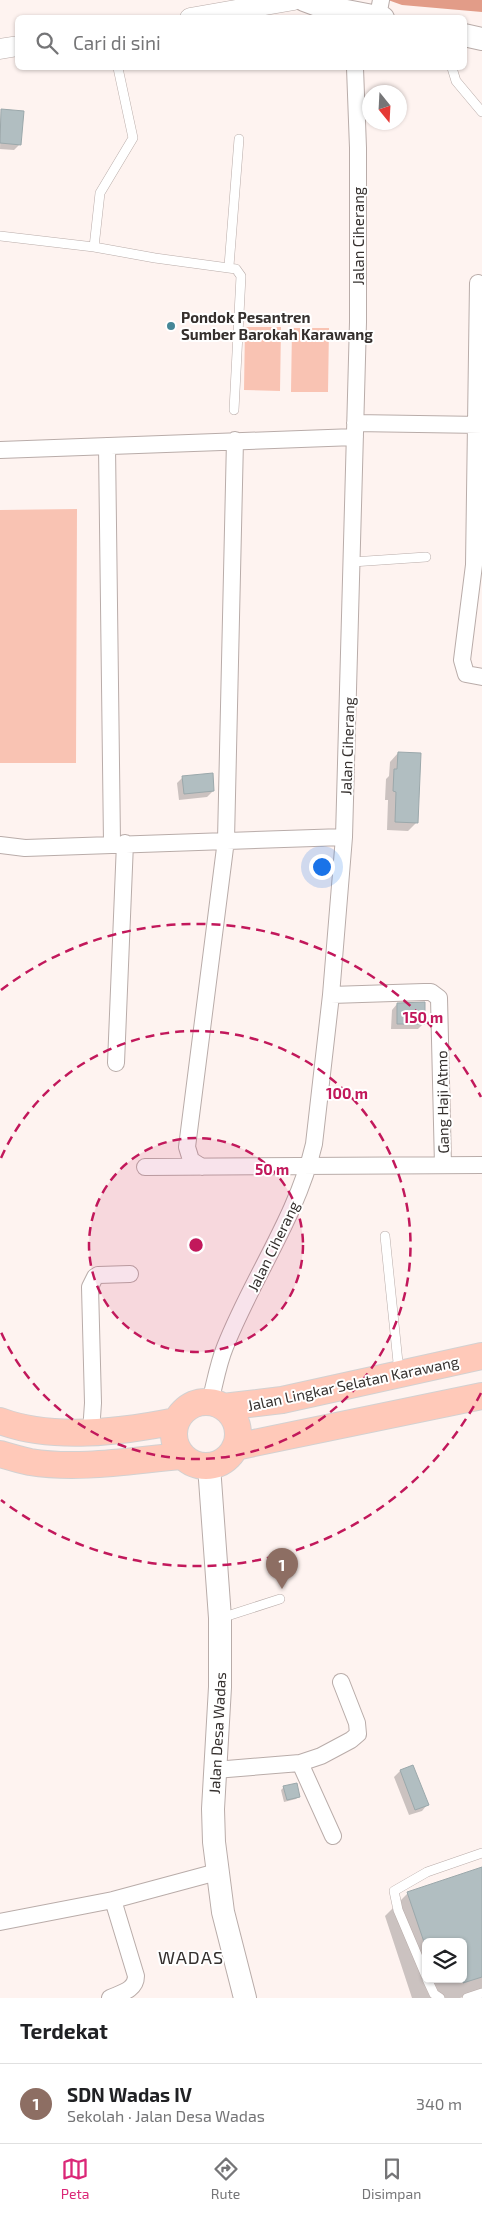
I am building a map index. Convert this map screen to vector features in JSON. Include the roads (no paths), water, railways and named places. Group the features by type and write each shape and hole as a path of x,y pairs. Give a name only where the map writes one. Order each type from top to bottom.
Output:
{"main road":[{"path":"304,0 353,15 381,11"},
{"path":"467,36 482,39"},
{"name":"Jalan Lingkar Selatan Karawang","path":"217,1405 282,1400 482,1356"},
{"path":"235,1447 482,1396"},
{"path":"196,1403 217,1405 232,1414 237,1424 238,1436 235,1447 225,1460 209,1466 199,1465 182,1456 176,1446 174,1434 176,1421 184,1410 196,1403"},
{"path":"0,1421 19,1428 91,1432 137,1429 176,1421"},
{"path":"0,1454 30,1462 54,1464 100,1463 182,1456"},
{"name":"Jalan Desa Wadas","path":"209,1466 220,1618 220,1687 213,1808 217,1872 226,1927 245,1998"}],"street":[{"path":"207,15 294,0"},
{"path":"0,49 15,46"},
{"name":"Jalan Ciherang","path":"217,1405 220,1361 226,1345 281,1234 309,1167 314,1144 331,995 344,837 352,562 359,206 354,70"},
{"path":"478,283 478,565 462,660 466,674 482,677"},
{"path":"0,450 235,440 355,430 479,425"},
{"path":"202,1166 191,1160 187,1147 226,840 235,440"},
{"path":"107,446 118,843 116,1063"},
{"path":"0,845 25,848 118,843 344,837"},
{"name":"Gang Haji Atmo","path":"331,995 432,992 439,998 443,1165"},
{"path":"145,1167 482,1165"},
{"path":"91,1432 93,1402 90,1287 95,1277 98,1276 130,1274"},
{"path":"215,1770 300,1763 321,1756 351,1740 358,1734 357,1724 341,1682"},
{"path":"300,1763 334,1836"},
{"path":"0,1922 113,1900 217,1872"},
{"path":"110,1998 131,1988 136,1981 113,1900"}],"lane":[{"path":"94,247 100,193 133,138 118,70"},
{"path":"453,70 456,81 482,112"},
{"path":"229,266 239,139"},
{"path":"0,236 94,247 154,258 229,266 236,269 240,276 234,410"},
{"path":"352,562 426,557"},
{"path":"384,1236 400,1374"},
{"path":"220,1618 280,1599"},
{"path":"422,1966 398,1910 394,1891 427,1872 482,1853"},
{"path":"429,1983 434,1994 440,1998"},
{"path":"467,1998 482,1994"}],"place":[{"name":"Pondok Pesantren Sumber Barokah Karawang","path":"171,326"},
{"name":"SDN Wadas IV","path":"282,1589"}],"district":[{"name":"WADAS","path":"191,1957"}]}
